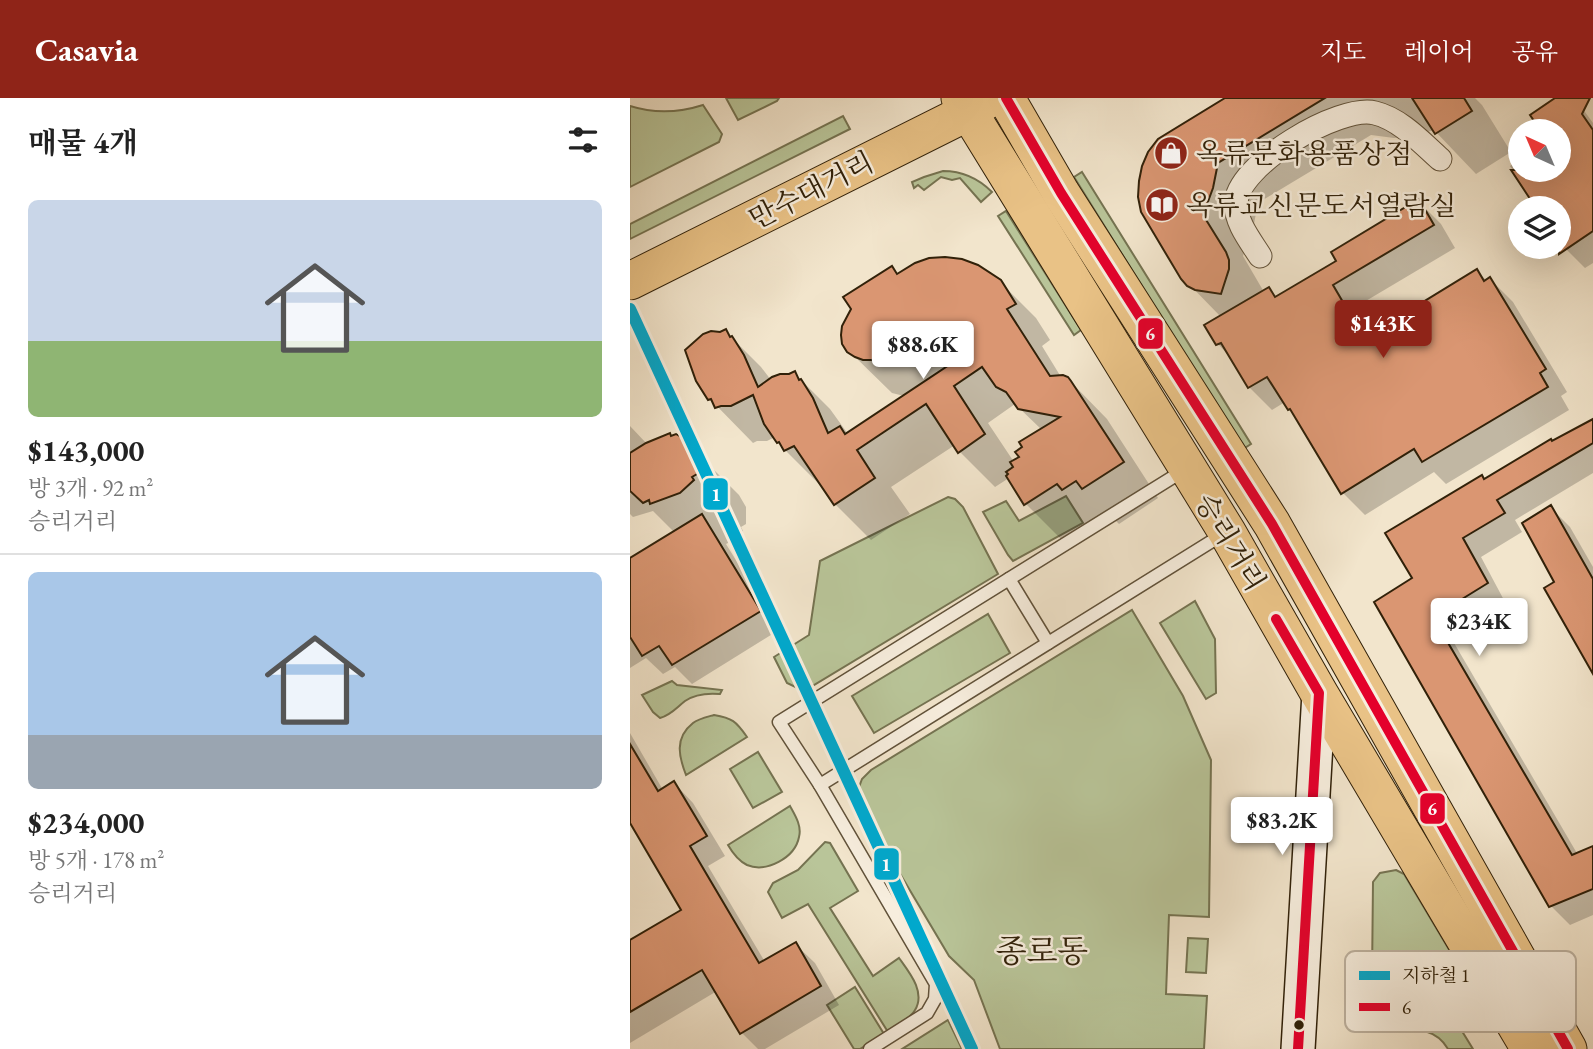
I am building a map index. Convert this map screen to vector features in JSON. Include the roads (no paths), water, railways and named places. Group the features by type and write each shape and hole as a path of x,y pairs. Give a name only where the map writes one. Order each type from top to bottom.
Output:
{"main road":[{"name":"승리거리","path":"1006,98 1061,193 1272,524 1513,951"},
{"name":"승리거리","path":"973,103 1472,951"},
{"name":"만수대거리","path":"630,281 973,103"},
{"path":"1298,1049 1319,693"},
{"name":"승리거리","path":"1520,1032 1530,1049"},
{"name":"승리거리","path":"1558,1032 1568,1049"}],"street":[{"path":"1260,256 1239,221 1236,201 1243,183 1255,167 1307,131 1354,112 1375,113 1406,127 1440,159"}],"lane":[{"path":"870,1049 928,1013 936,999 936,984 820,785 779,722 1186,469"},
{"path":"820,785 1227,532"},
{"path":"1009,579 1048,643"}],"metro line":[{"name":"1","path":"630,309 972,1049"}],"place":[{"name":"옥류문화용품상점","path":"1171,153"},
{"name":"옥류교신문도서열람실","path":"1162,205"}],"district":[{"name":"종로동","path":"1042,951"}]}
